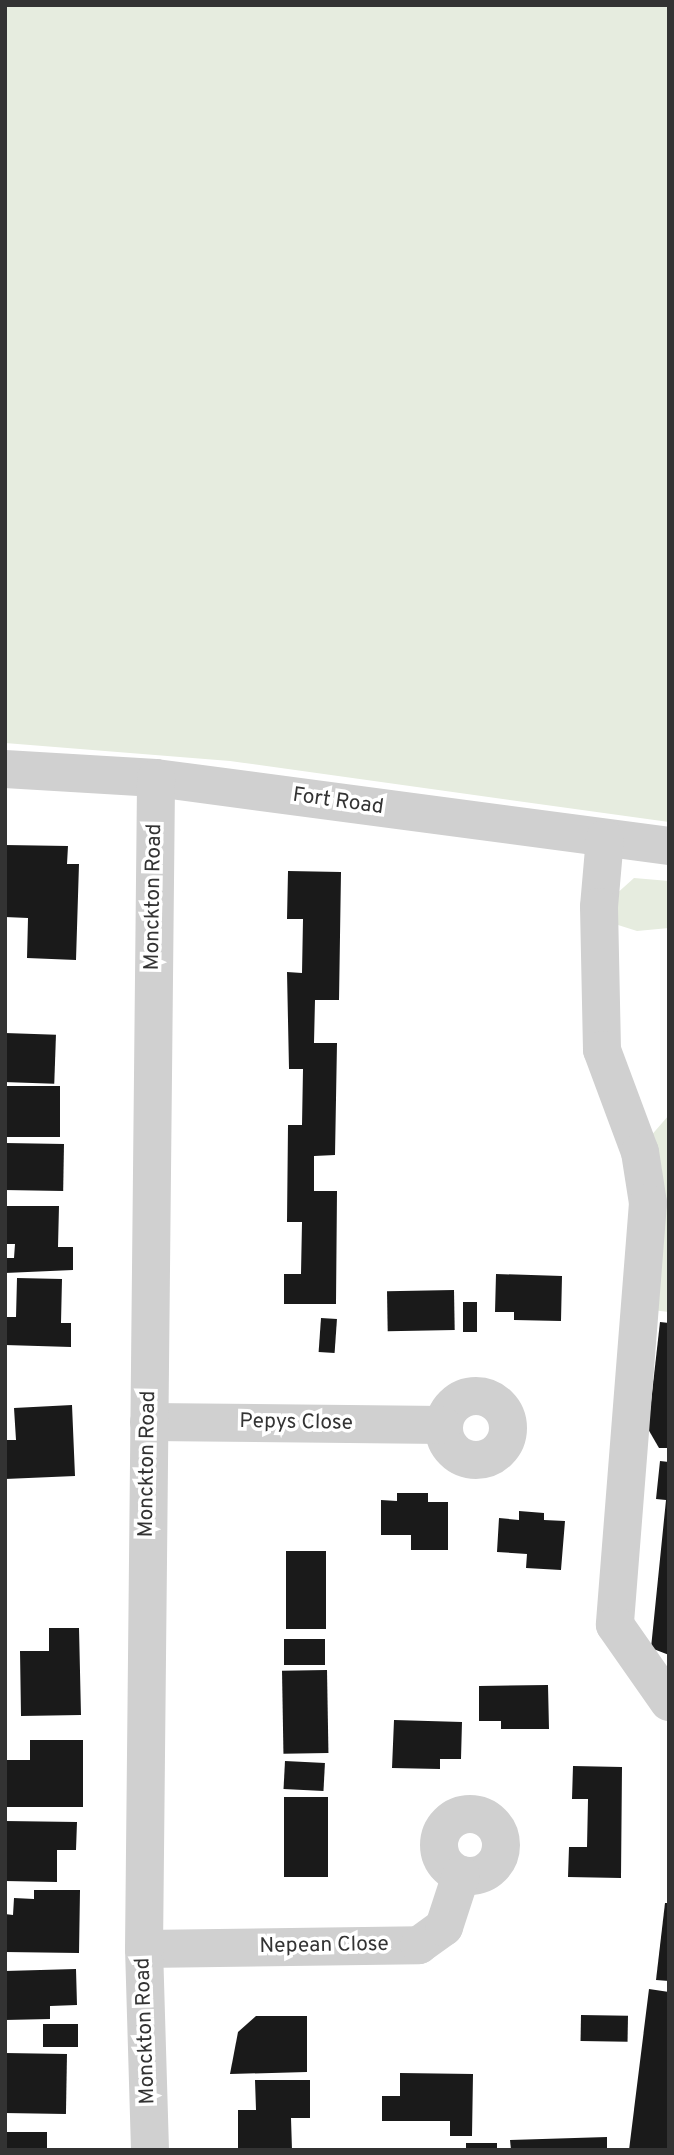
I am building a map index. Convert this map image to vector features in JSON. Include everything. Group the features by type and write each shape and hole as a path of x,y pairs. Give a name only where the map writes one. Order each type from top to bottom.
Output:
{"street":[{"name":"Fort Road","path":"5,769 156,778 669,846"},
{"name":"Monckton Road","path":"150,2150 144,1949 156,778"},
{"path":"605,838 600,894 602,1050 640,1152 648,1203 615,1625 669,1702"},
{"name":"Pepys Close","path":"149,1422 443,1425"},
{"name":"Nepean Close","path":"144,1949 419,1945 444,1927 461,1875"}],"shaded area":[{"path":"5,5 669,5 669,822 230,761 5,743"},
{"path":"634,878 669,881 669,928 637,931 618,925 614,896"},
{"path":"669,1115 669,1312 652,1310 664,1189 661,1166 649,1138"}],"building":[{"path":"5,845 68,846 67,864 79,864 76,960 27,958 28,918 5,917"},
{"path":"288,871 341,872 339,1000 315,1000 314,1043 337,1043 335,1155 314,1156 314,1191 337,1191 336,1304 284,1304 284,1274 301,1274 302,1222 287,1222 288,1125 302,1125 303,1069 289,1069 287,972 302,973 303,919 287,919"},
{"path":"5,1033 56,1035 54,1084 5,1082"},
{"path":"5,1086 60,1086 60,1137 5,1137"},
{"path":"5,1143 64,1144 63,1191 5,1190"},
{"path":"5,1206 59,1206 58,1247 73,1247 73,1270 5,1273 5,1258 14,1258 15,1244 5,1244"},
{"path":"496,1274 562,1276 561,1321 514,1320 514,1312 495,1312"},
{"path":"17,1278 62,1279 61,1323 71,1323 71,1347 5,1345 5,1317 16,1317"},
{"path":"454,1290 455,1330 388,1331 387,1291"},
{"path":"463,1302 477,1302 477,1332 463,1332"},
{"path":"321,1318 337,1319 335,1353 319,1352"},
{"path":"660,1322 669,1323 669,1448 659,1448 648,1429"},
{"path":"72,1405 75,1476 5,1479 5,1440 16,1440 14,1408"},
{"path":"660,1461 669,1462 669,1655 651,1648 666,1500 656,1499"},
{"path":"397,1493 428,1493 428,1502 448,1502 448,1550 411,1550 411,1535 381,1535 381,1500 397,1501"},
{"path":"519,1511 544,1513 544,1520 565,1521 561,1570 526,1568 527,1554 497,1552 499,1518 519,1520"},
{"path":"286,1551 326,1551 326,1629 286,1629"},
{"path":"49,1628 79,1628 81,1715 21,1716 20,1651 49,1651"},
{"path":"284,1639 325,1639 325,1665 284,1665"},
{"path":"327,1670 328,1753 283,1754 282,1671"},
{"path":"548,1685 549,1729 501,1729 501,1721 479,1721 479,1686"},
{"path":"394,1720 462,1722 461,1759 440,1759 440,1769 392,1768"},
{"path":"30,1740 83,1740 83,1807 5,1807 5,1760 30,1760"},
{"path":"285,1761 325,1763 323,1791 284,1789"},
{"path":"573,1766 622,1767 621,1878 568,1877 569,1847 587,1847 588,1799 572,1799"},
{"path":"284,1797 328,1797 328,1877 284,1877"},
{"path":"5,1821 77,1822 76,1850 57,1850 57,1882 5,1881"},
{"path":"34,1890 80,1890 79,1953 5,1952 5,1914 13,1915 14,1898 34,1899"},
{"path":"665,1903 669,1903 669,1981 656,1980"},
{"path":"76,1969 77,2005 50,2006 50,2019 5,2020 5,1971"},
{"path":"649,1989 669,1992 669,2150 629,2150"},
{"path":"581,2015 628,2016 628,2042 581,2041"},
{"path":"256,2016 307,2016 307,2072 230,2074 238,2032"},
{"path":"43,2024 78,2024 78,2047 43,2047"},
{"path":"5,2053 67,2054 66,2114 5,2113"},
{"path":"400,2073 473,2074 472,2136 450,2136 450,2121 382,2121 382,2096 400,2096"},
{"path":"255,2080 310,2080 310,2118 291,2118 292,2150 238,2150 238,2110 256,2110"},
{"path":"5,2132 47,2132 47,2150 5,2150"},
{"path":"607,2137 607,2150 511,2150 510,2140"},
{"path":"466,2143 497,2143 497,2150 466,2150"}]}
